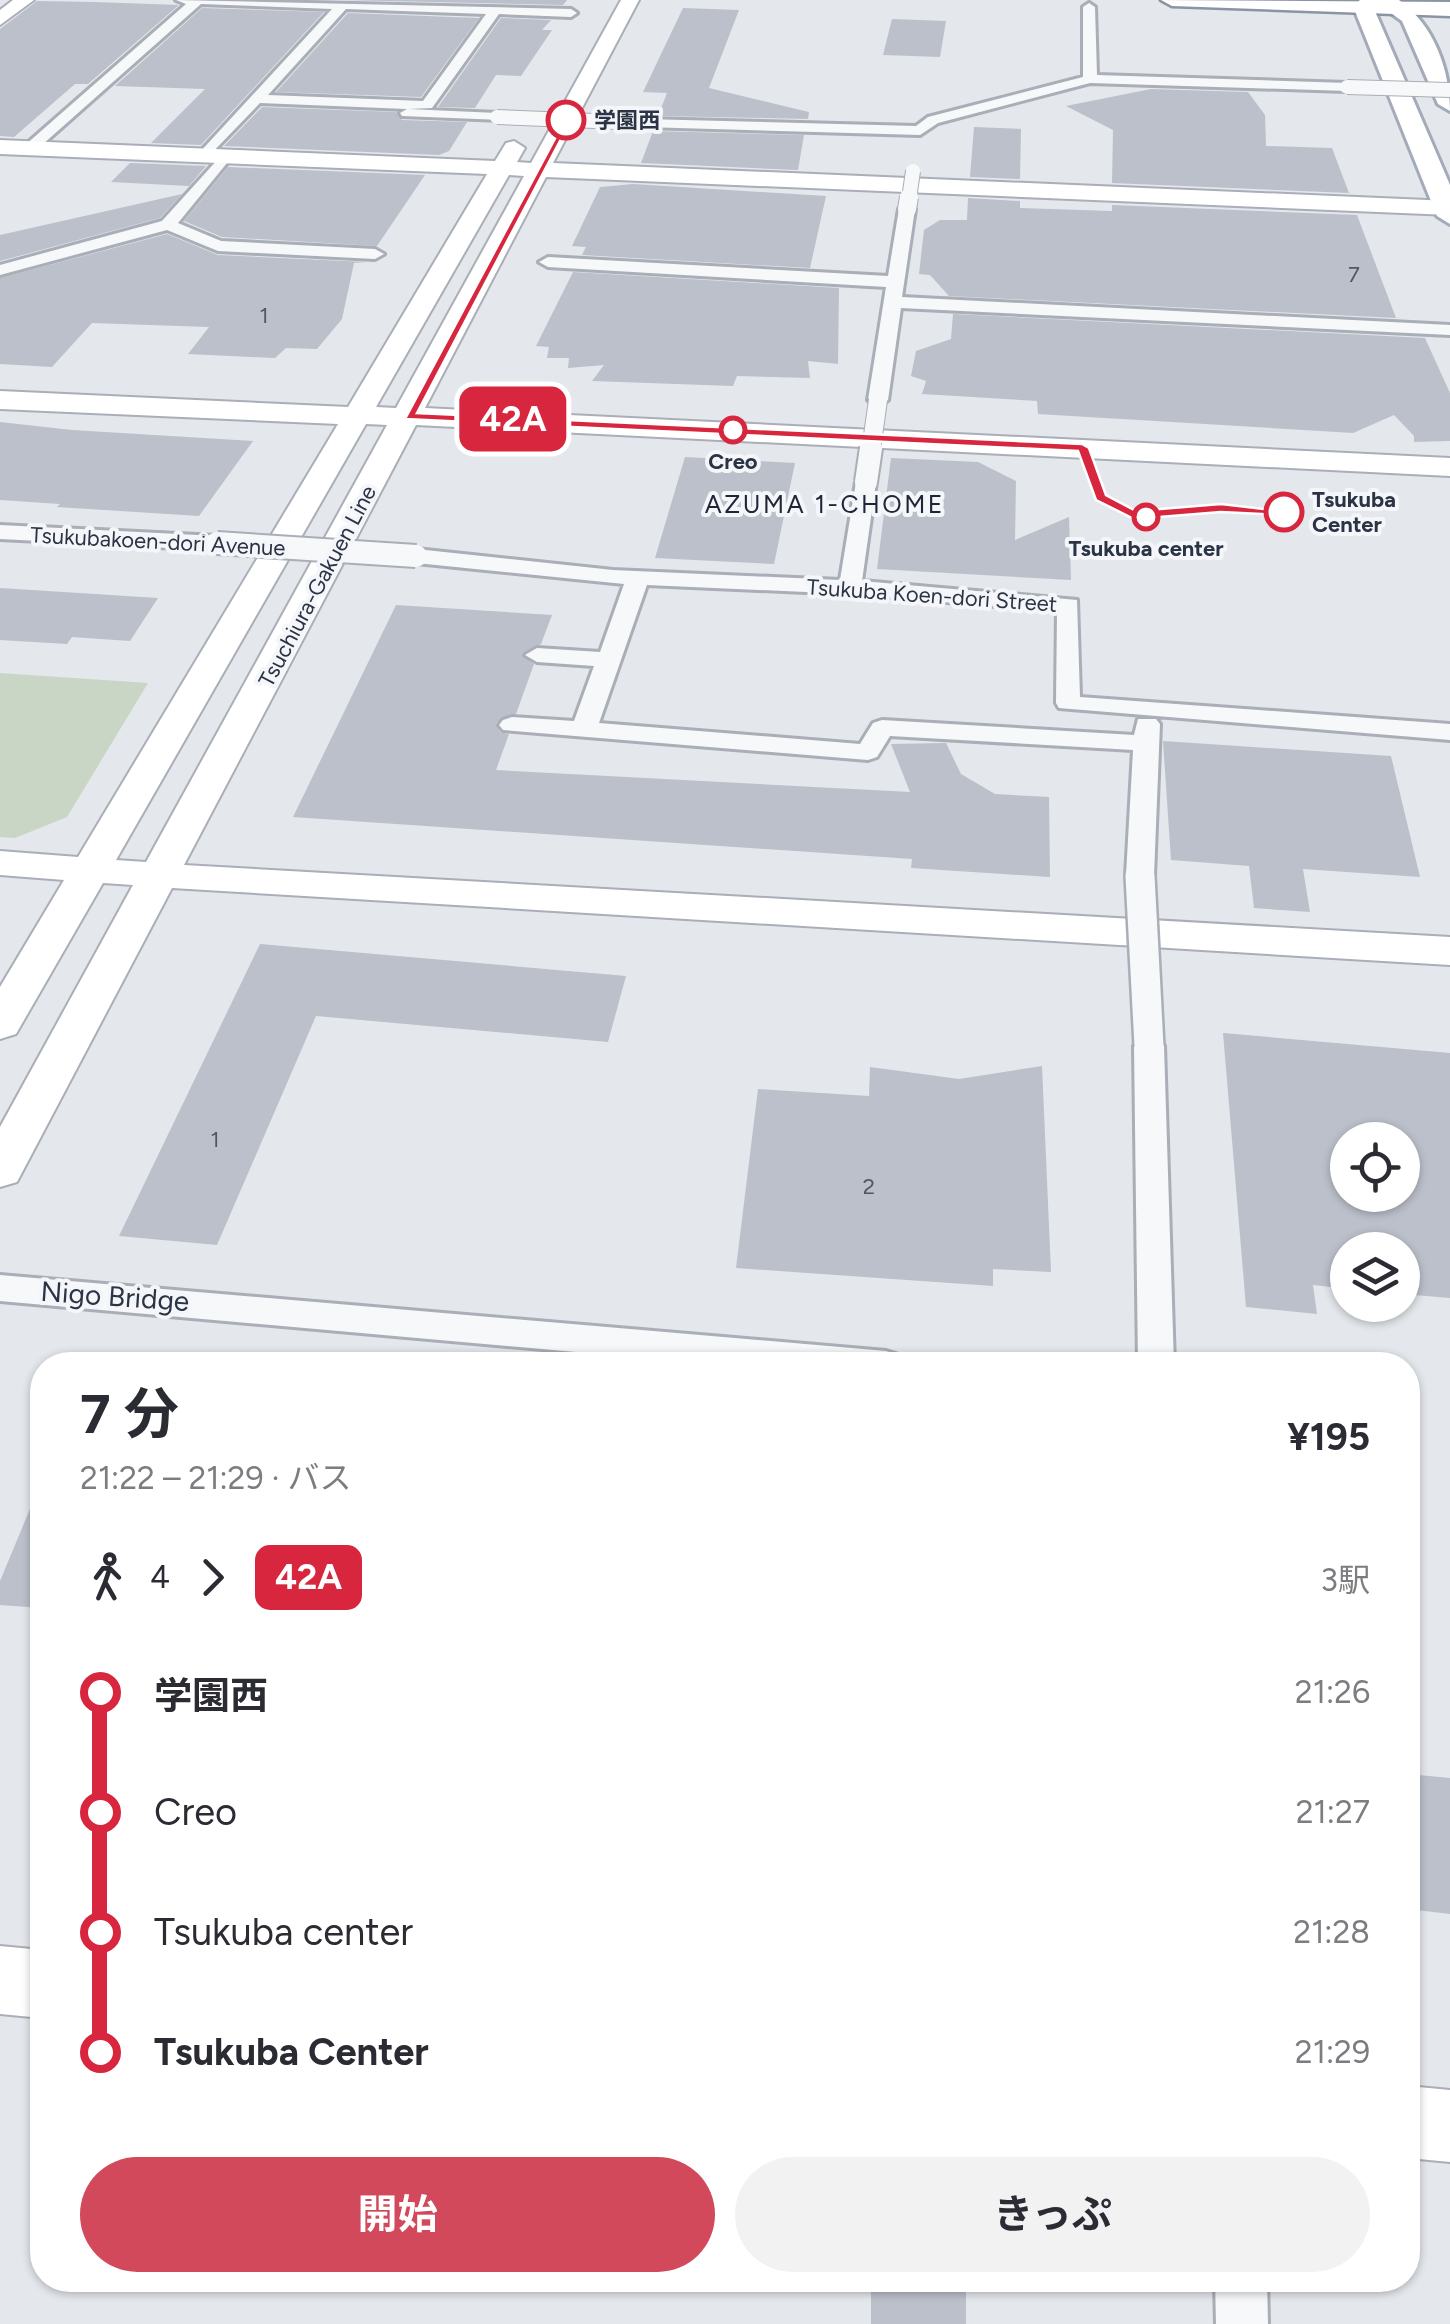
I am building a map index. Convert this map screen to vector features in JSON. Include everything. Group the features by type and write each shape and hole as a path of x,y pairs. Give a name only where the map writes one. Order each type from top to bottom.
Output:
{"highway":[{"path":"1172,0 1370,3 1450,9"}],"main road":[{"path":"1370,3 1449,210"},
{"path":"1394,4 1450,104"}],"street":[{"path":"0,19 25,0"},
{"path":"182,0 571,13"},
{"path":"29,148 197,0"},
{"name":"Tsuchiura-Gakuen Line","path":"0,1170 633,3"},
{"path":"168,226 253,103 343,5"},
{"path":"1089,7 1090,79"},
{"path":"253,103 427,105 495,10"},
{"path":"850,587 920,131 933,120 1090,79 1450,90"},
{"name":"Tsuchiura-Gakuen Line","path":"0,1024 542,102"},
{"path":"253,103 498,117 920,131"},
{"path":"0,148 1449,210"},
{"path":"0,270 168,226 218,246 375,254"},
{"path":"548,262 895,292 1450,330"},
{"path":"0,400 1450,467"},
{"path":"207,542 208,526 239,528"},
{"name":"Tsukubakoen-dori Avenue","path":"0,532 416,556 638,578"},
{"path":"584,730 638,578"},
{"name":"Tsukuba Koen-dori Street","path":"638,578 850,587 975,586 1069,605 1068,703 1450,732"},
{"path":"537,655 609,660"},
{"path":"1147,710 1140,876 1156,1352"},
{"path":"512,724 868,752 882,728 932,735 1146,743"},
{"path":"0,863 1450,951"},
{"name":"Nigo Bridge","path":"0,1288 231,1304 510,1334 728,1352"},
{"path":"0,1980 30,1983"},
{"path":"1420,2123 1450,2126"},
{"path":"1241,2292 1242,2324"}],"green space":[{"path":"0,673 148,683 67,817 15,838 0,837"}],"building":[{"path":"341,0 567,0 563,5"},
{"path":"37,1 179,5 88,84 75,84 14,137 0,136 0,29"},
{"path":"202,8 324,12 201,145 151,143 205,89 115,86"},
{"path":"683,8 739,10 709,88 809,112 808,119 658,116 667,93 643,92"},
{"path":"348,13 479,18 421,97 276,92"},
{"path":"501,18 551,20 542,30 552,30 521,76 496,75 475,108 438,107"},
{"path":"892,19 946,21 940,57 883,55"},
{"path":"1151,89 1248,92 1265,115 1266,146 1332,148 1349,193 1112,183 1113,130 1066,106"},
{"path":"262,107 396,112 402,120 467,122 449,151 439,155 224,146"},
{"path":"974,127 1021,129 1020,179 970,177"},
{"path":"653,131 804,135 798,170 641,163"},
{"path":"130,163 206,166 189,186 111,182"},
{"path":"228,167 425,175 377,246 222,237 184,221"},
{"path":"633,184 826,196 810,268 582,255 586,247 572,246 600,187"},
{"path":"182,194 160,218 0,261 0,235"},
{"path":"968,198 1020,201 1020,208 1112,211 1112,205 1357,215 1396,318 949,296 930,275 919,274 924,230 940,220 967,220"},
{"path":"167,234 218,255 366,262 354,263 342,319 317,349 286,348 275,358 188,354 209,327 92,323 52,367 0,364 0,278"},
{"name":"Creo","path":"573,272 839,288 838,364 808,361 810,378 737,376 733,386 592,381 604,365 568,368 569,358 547,358 549,347 536,346"},
{"path":"953,314 1425,338 1450,393 1450,441 1414,442 1414,436 1394,415 1353,433 1038,414 1037,401 922,394 926,381 911,376 916,351 951,339"},
{"path":"0,422 253,441 199,516 57,507 60,504 0,500"},
{"path":"685,457 795,463 774,564 655,558"},
{"path":"891,458 978,462 1016,481 1015,540 1069,517 1071,580 877,569"},
{"path":"0,588 158,598 130,641 72,637 67,644 0,640"},
{"path":"396,605 552,615 541,644 521,654 534,664 516,714 496,723 500,732 509,734 496,770 910,792 891,744 946,743 961,774 995,794 1049,797 1050,877 911,868 912,859 293,817"},
{"path":"1163,741 1391,756 1420,877 1303,869 1310,912 1254,908 1249,866 1171,860"},
{"path":"260,944 626,976 608,1042 316,1016 217,1245 119,1236"},
{"path":"1223,1033 1450,1053 1450,1298 1420,1296 1420,1232 1330,1232 1330,1287 1313,1285 1317,1314 1246,1307"},
{"path":"1042,1066 1051,1272 993,1269 993,1286 736,1268 758,1089 869,1096 870,1067 959,1079"},
{"path":"30,1509 30,1607 0,1605 0,1581"},
{"path":"1420,1775 1450,1778 1450,1914 1420,1910"},
{"path":"871,2292 966,2292 966,2324 871,2324"}],"bus line":[{"name":"42A","path":"566,120 410,416 1082,448 1100,498 1134,516 1158,517 1221,508 1284,512"}],"place":[{"name":"学園西","path":"566,120"},
{"name":"Creo","path":"733,430"},
{"name":"Tsukuba Center","path":"1284,512"},
{"name":"Tsukuba center","path":"1146,517"}],"district":[{"name":"AZUMA 1-CHOME","path":"825,504"}]}
